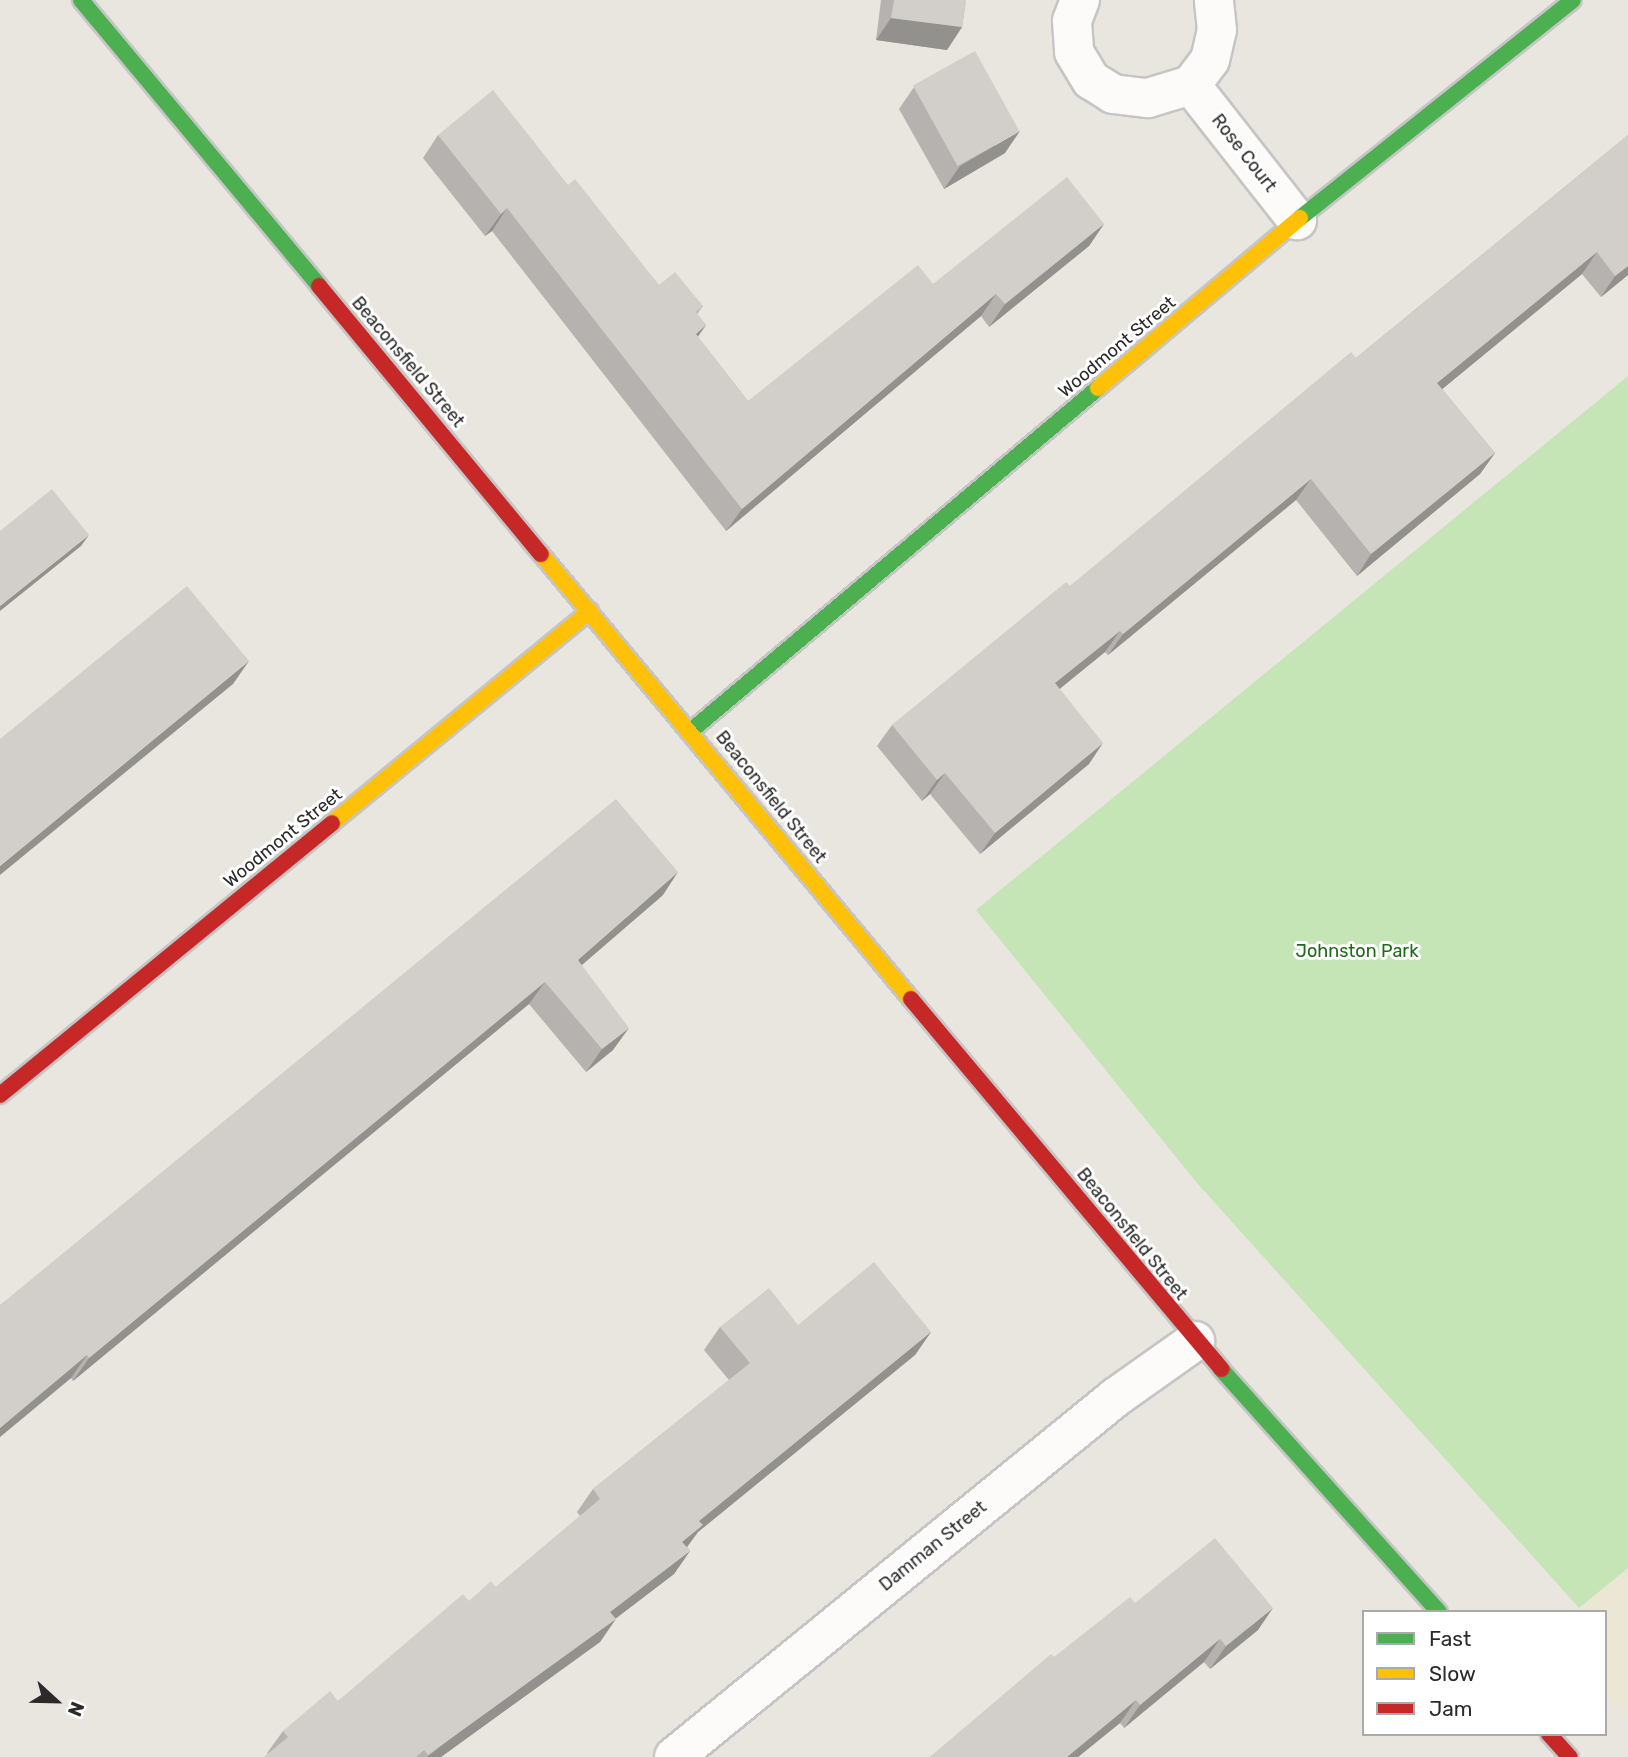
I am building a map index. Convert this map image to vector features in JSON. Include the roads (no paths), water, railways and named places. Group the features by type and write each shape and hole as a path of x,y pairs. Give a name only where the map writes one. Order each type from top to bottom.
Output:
{"street":[{"name":"Beaconsfield Street","path":"81,0 692,730 1195,1341 1437,1610"},
{"path":"1080,0 1072,21 1074,52 1091,80 1113,93 1148,98 1191,85 1210,60 1217,30 1214,0"},
{"name":"Woodmont Street","path":"692,730 1297,220 1573,0"},
{"name":"Rose Court","path":"1191,85 1297,220"},
{"name":"Woodmont Street","path":"0,1095 590,611"},
{"name":"Damman Street","path":"674,1757 1116,1397 1195,1341"},
{"path":"1551,1736 1570,1757"}],"park label":[{"name":"Johnston Park","path":"1357,951"}]}
